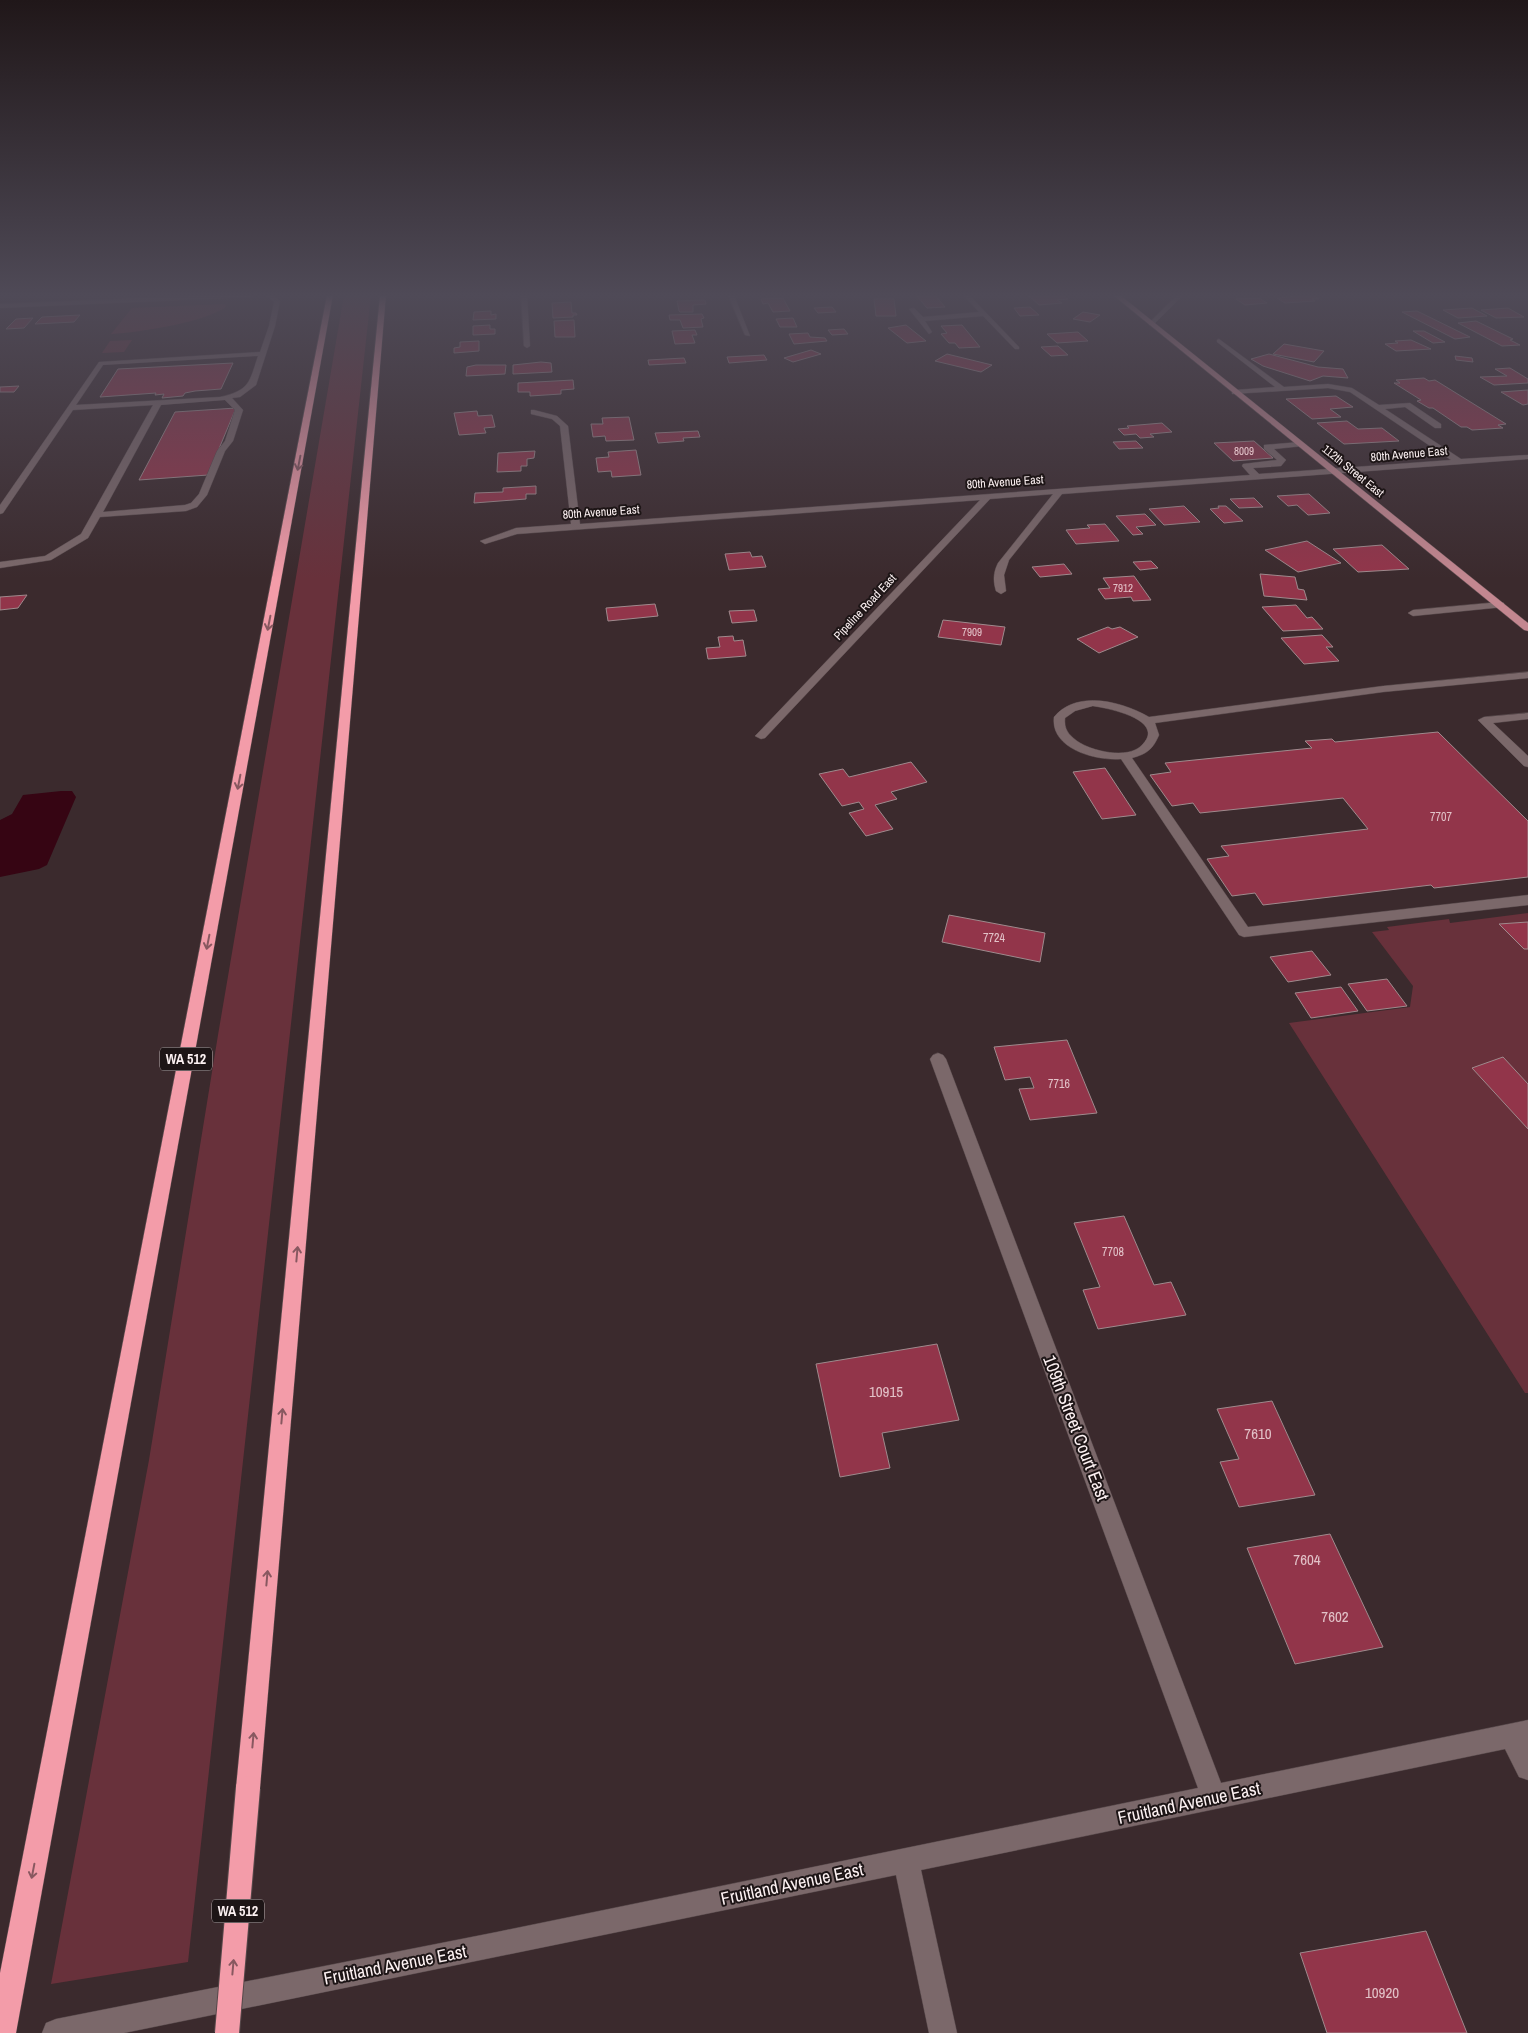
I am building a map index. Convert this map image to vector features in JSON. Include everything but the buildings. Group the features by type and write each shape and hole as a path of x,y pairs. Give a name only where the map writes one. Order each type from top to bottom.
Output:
{"highway":[{"name":"WA 512","path":"2,2033 312,390"},
{"name":"WA 512","path":"227,2033 374,390"}],"main road":[{"name":"112th Street East","path":"1232,390 1528,628"}],"street":[{"path":"0,511 82,390"},
{"path":"70,408 227,398 244,390"},
{"path":"1235,392 1259,390"},
{"path":"1351,390 1459,462"},
{"path":"96,515 186,508 194,505 203,495 221,451 229,441 239,410 227,398"},
{"path":"0,565 48,558 85,536 158,403"},
{"path":"1378,407 1406,405 1438,426"},
{"path":"534,412 554,417 561,421 564,426 576,526"},
{"path":"1258,478 1246,466 1278,464 1282,460 1267,447 1300,444"},
{"name":"80th Avenue East","path":"485,541 516,530 1258,478 1528,457"},
{"path":"1515,458 1528,466"},
{"path":"1000,591 998,570 1004,559 1060,491"},
{"name":"Pipeline Road East","path":"761,736 988,496"},
{"path":"1413,613 1500,606"},
{"path":"1146,721 1383,689 1528,675"},
{"path":"1108,704 1136,713 1146,721 1152,730 1153,739 1148,747 1138,753 1125,756 1109,757 1079,749 1060,733 1058,724 1061,716 1068,709 1080,705 1108,704"},
{"path":"1528,716 1484,720 1528,763"},
{"path":"1125,756 1244,932 1528,900"},
{"name":"109th Street Court East","path":"938,1059 1214,1797"},
{"path":"1519,1734 1528,1768"},
{"name":"Fruitland Avenue East","path":"56,2033 506,1943 1519,1734"},
{"path":"906,1861 943,2033"}],"shaded area":[{"path":"328,390 361,390 188,1962 51,1984 149,1460 218,1035"},
{"path":"72,791 76,797 47,865 39,869 0,877 0,820 12,814 23,795"},
{"path":"1528,913 1528,1393 1525,1393 1289,1023 1410,1007 1413,986 1372,932 1389,930 1387,927 1449,919 1450,923"}]}
